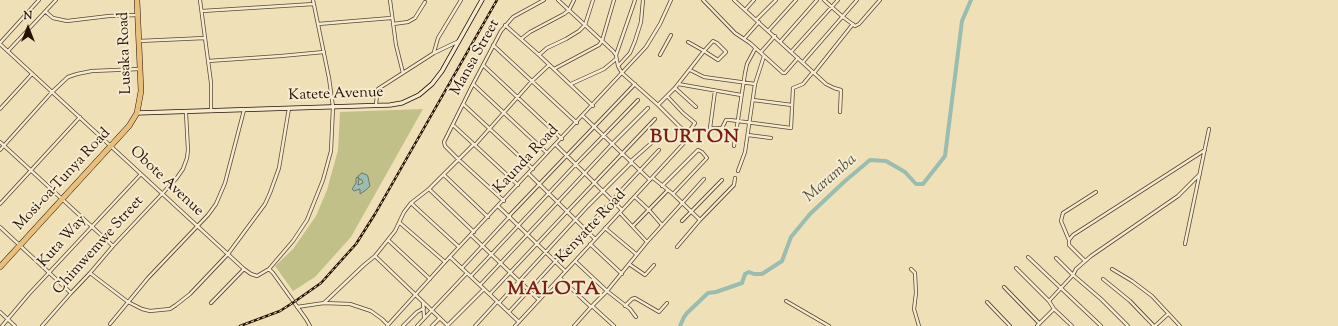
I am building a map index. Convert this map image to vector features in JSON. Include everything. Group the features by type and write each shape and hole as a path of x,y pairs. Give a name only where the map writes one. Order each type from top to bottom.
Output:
{"highway":[{"name":"Lusaka Road","path":"137,0 141,91 139,106"},
{"name":"Mosi-oa-Tunya Road","path":"0,267 129,126 137,114 139,106"}],"street":[{"path":"0,44 39,0"},
{"path":"8,51 56,0"},
{"path":"200,0 211,82 211,112"},
{"path":"310,326 298,307 273,273 269,270 307,220 318,193 332,140 333,107 324,52 313,0"},
{"path":"390,0 396,45 403,73"},
{"path":"434,53 438,38 461,0"},
{"name":"Katete Avenue","path":"137,114 376,106 402,103 419,95 432,84 442,71 482,0"},
{"name":"Mansa Street","path":"458,159 445,146 444,142 493,45 505,25 513,17 544,0"},
{"path":"558,0 616,55"},
{"path":"521,39 530,32 569,10 574,0"},
{"path":"539,55 547,48 579,31 584,25 593,0"},
{"path":"554,69 599,45 602,41 614,0"},
{"path":"635,0 616,55 618,66 622,73 688,133 695,123 667,96"},
{"path":"618,66 630,53 635,41 641,22 644,0"},
{"name":"Kaunda Road","path":"388,326 445,262 593,106 646,47 660,24 671,0"},
{"path":"703,0 735,33 761,52 784,74 798,58"},
{"path":"734,0 830,86 841,90 840,112"},
{"path":"745,10 754,0"},
{"path":"756,20 776,0"},
{"path":"768,31 796,0"},
{"path":"780,42 817,0"},
{"path":"824,0 855,26 859,24 880,0"},
{"path":"791,52 838,0"},
{"path":"803,62 857,0"},
{"path":"393,24 408,22 415,18 425,2"},
{"path":"202,11 314,4"},
{"path":"46,12 53,18 67,21 109,16 138,15"},
{"path":"318,24 392,18"},
{"path":"744,39 759,22"},
{"path":"715,91 710,128 722,128 728,120 791,128 793,88 803,84 853,24"},
{"path":"505,25 571,84 593,106"},
{"path":"660,55 671,35"},
{"path":"761,52 774,36"},
{"path":"138,41 205,38"},
{"path":"376,106 378,89 434,53 459,41"},
{"path":"658,105 675,88 704,51 714,41 726,52 718,60 704,51 688,42"},
{"name":"Obote Avenue","path":"0,44 244,269 257,276 266,270 269,270"},
{"path":"493,45 577,123"},
{"path":"734,146 740,95 747,64 755,48"},
{"path":"208,61 324,52"},
{"path":"738,171 744,156 755,84 764,56"},
{"path":"571,84 604,69 616,59"},
{"path":"483,65 562,138"},
{"path":"324,303 375,256 400,223 404,212 412,203 429,190 444,175 490,128 532,81 549,65"},
{"path":"0,150 52,92 68,77 92,71 140,69"},
{"path":"690,70 704,77 755,84"},
{"path":"0,108 32,74"},
{"path":"473,84 547,153"},
{"path":"462,268 509,216 635,84"},
{"path":"678,84 740,95"},
{"path":"675,88 696,107"},
{"path":"471,276 638,100"},
{"path":"753,100 792,105"},
{"path":"463,104 533,170"},
{"path":"90,273 128,302 150,311 170,309 190,294 228,254 256,218 270,194 283,152 289,108"},
{"path":"480,285 612,144 648,108"},
{"path":"110,324 148,278 216,204 225,183 244,110"},
{"name":"Chimwemwe Street","path":"42,326 183,170 187,158 186,113"},
{"path":"583,116 650,180"},
{"path":"0,204 80,118"},
{"path":"490,294 655,119"},
{"path":"453,125 518,185"},
{"path":"1185,244 1209,129"},
{"path":"475,326 631,162 665,131"},
{"path":"748,135 771,138"},
{"path":"0,142 113,246"},
{"name":"Kenyatte Road","path":"515,326 684,143"},
{"path":"556,145 612,200 647,242"},
{"path":"509,312 659,150"},
{"path":"662,186 698,150 702,152 707,158 673,194"},
{"path":"1069,240 1073,235 1205,150"},
{"path":"458,159 504,201"},
{"name":"Kuta Way","path":"2,326 141,174"},
{"path":"529,174 595,239"},
{"path":"1049,300 1085,261 1178,196 1200,174"},
{"path":"444,175 488,217"},
{"path":"653,178 673,194 700,220"},
{"path":"677,247 700,220 734,185 736,178"},
{"path":"574,326 591,306 607,291 622,274 636,254 704,179"},
{"path":"682,221 722,180"},
{"path":"429,190 474,232"},
{"path":"633,226 668,190"},
{"path":"1085,261 1070,245 1061,221 1063,213 1096,192"},
{"path":"635,197 662,225"},
{"path":"412,203 459,247"},
{"path":"498,206 565,271"},
{"path":"400,223 445,262"},
{"path":"0,227 71,293"},
{"path":"605,228 636,254"},
{"path":"471,235 539,300"},
{"path":"388,240 430,279"},
{"path":"590,244 622,274"},
{"path":"375,256 447,326 484,288"},
{"path":"450,257 519,322"},
{"path":"1028,257 1101,326"},
{"path":"1056,258 1128,326"},
{"path":"575,261 607,291 634,312 636,317"},
{"path":"629,264 644,275 654,265"},
{"path":"1016,268 1049,300 1054,309 1072,326"},
{"path":"211,303 244,269"},
{"path":"911,269 915,273 916,293 914,309 919,326"},
{"path":"1112,269 1132,281 1152,296 1180,326"},
{"path":"417,326 468,273"},
{"path":"560,278 614,326"},
{"path":"1103,279 1130,301 1154,326 1166,314 1168,314"},
{"path":"1004,287 1039,323"},
{"path":"625,306 635,298 659,312 667,303"},
{"path":"786,301 829,326"},
{"path":"423,302 424,318"},
{"path":"986,302 1010,326"},
{"path":"298,307 324,303 343,303 358,306 378,315 388,326"},
{"path":"404,326 417,312 424,308"},
{"path":"1037,326 1054,309"},
{"path":"0,312 15,326"},
{"path":"432,326 440,318"},
{"path":"577,323 581,326"}],"shaded area":[{"path":"423,109 351,237 315,277 293,291 275,266 293,249 316,216 327,190 338,150 340,112"}],"water":[{"path":"362,173 367,175 370,186 360,194 360,189 354,191 352,189 356,183 356,178 357,177 359,179 358,176","holes":["359,179 362,180 363,183 358,185"]}],"waterway":[{"name":"Maramba","path":"680,326 687,313 708,293 716,292 742,283 745,274 749,272 754,274 762,274 782,261 791,237 810,214 870,160 886,161 905,172 916,184 923,184 945,156 962,21 971,0"}],"railway":[{"path":"240,326 280,311 321,283 356,244 375,214 497,0"}],"district":[{"name":"BURTON","path":"695,139"},
{"name":"MALOTA","path":"554,291"}]}
